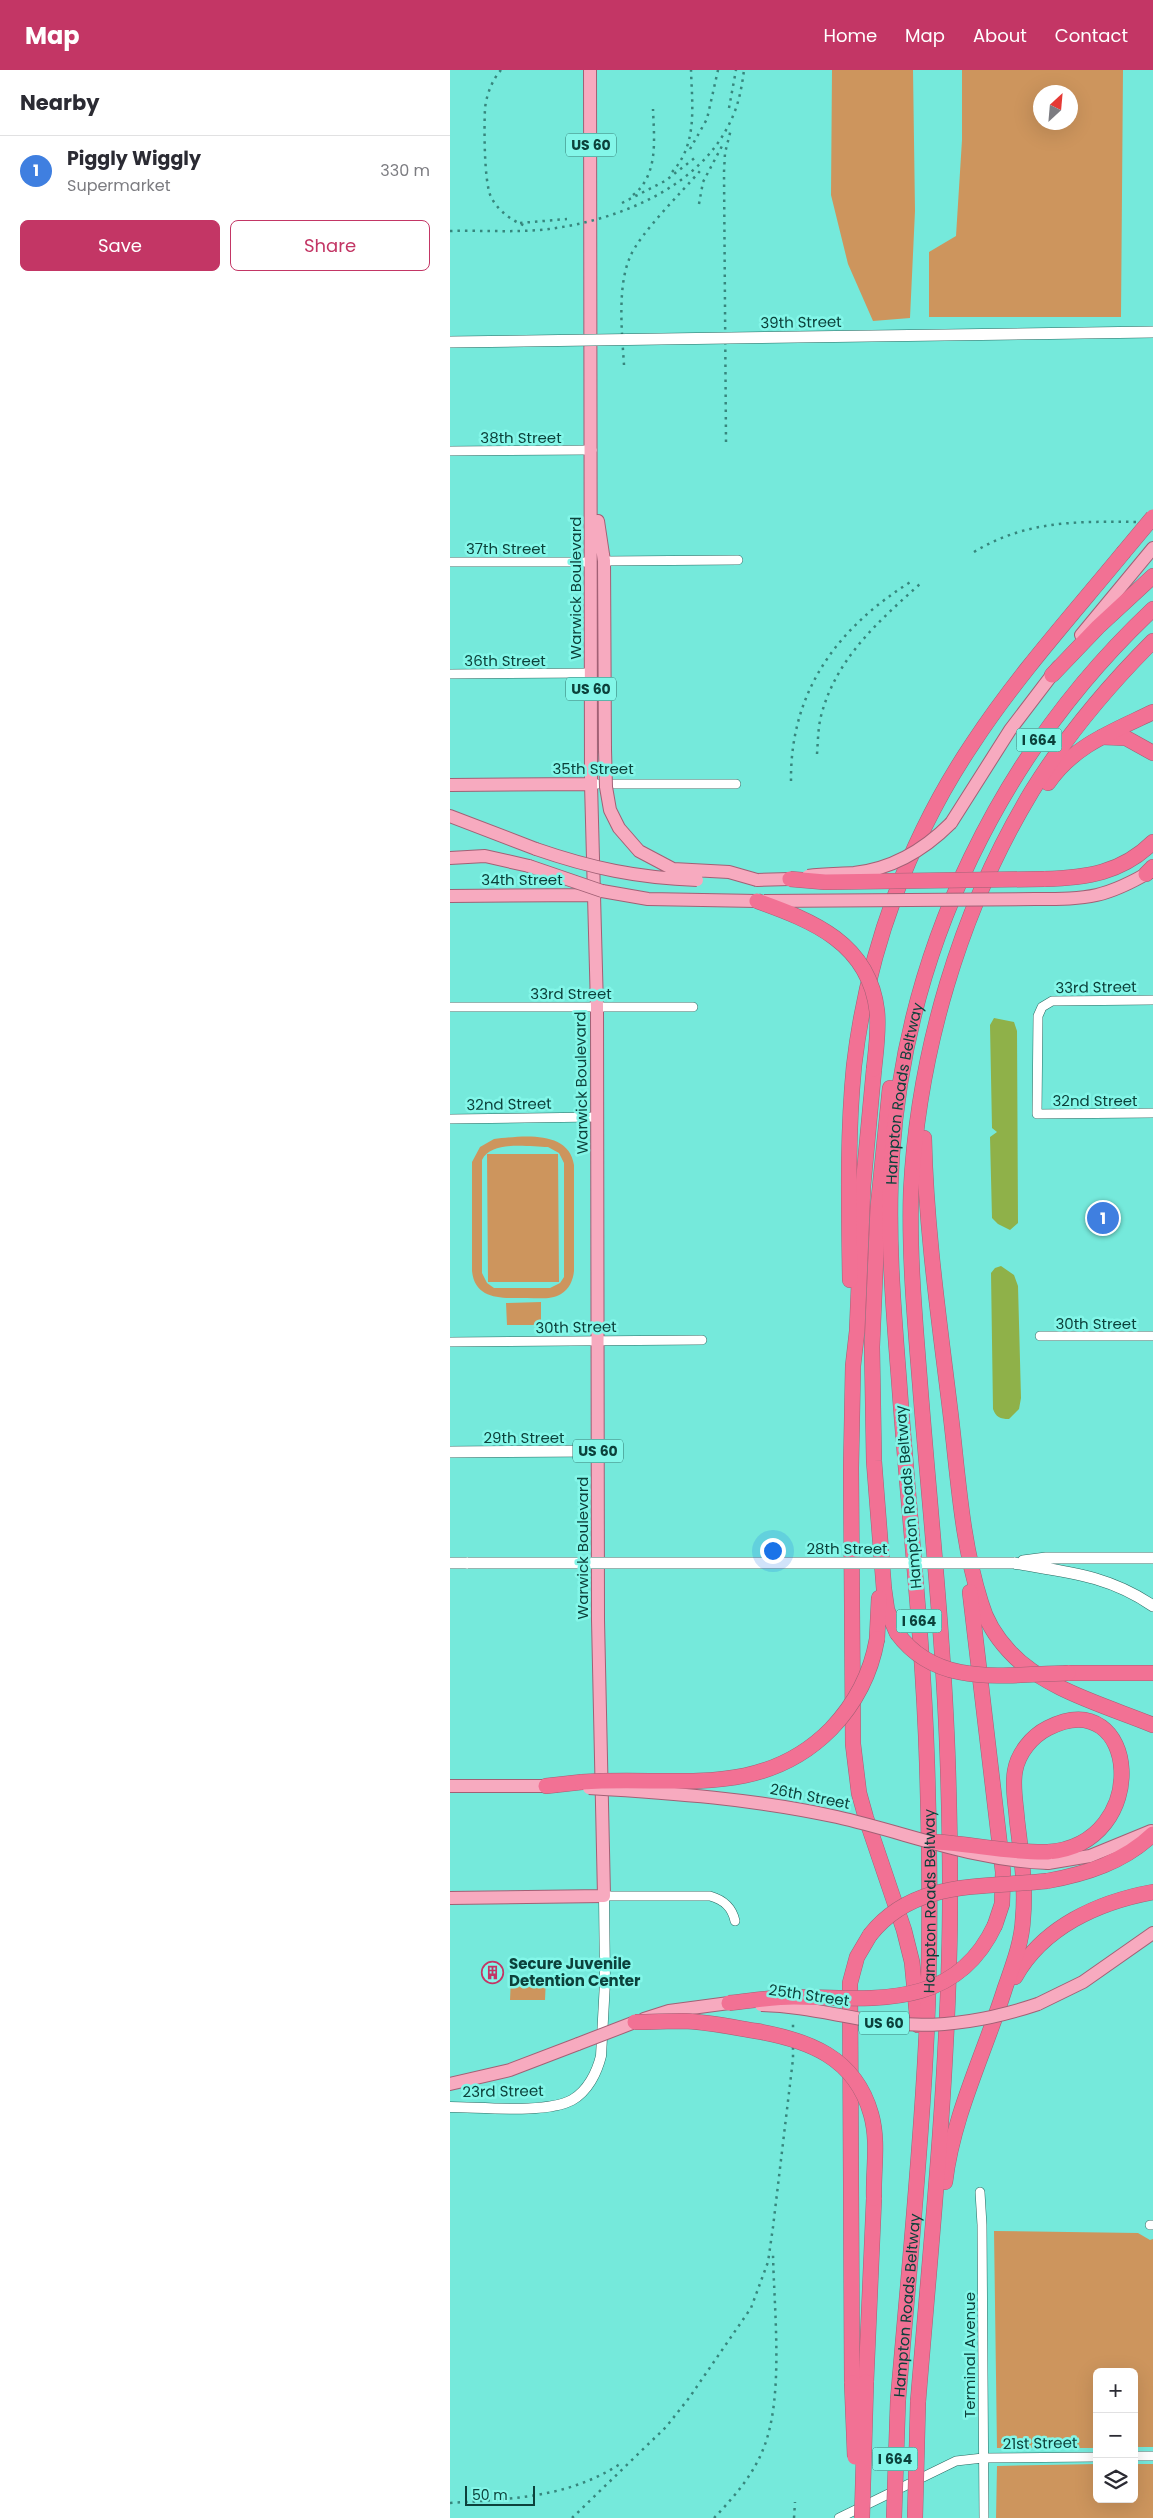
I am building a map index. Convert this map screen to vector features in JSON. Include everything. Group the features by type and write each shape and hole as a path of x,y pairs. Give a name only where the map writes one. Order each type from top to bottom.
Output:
{"highway":[{"path":"853,1366 850,1326 849,1146 851,1101 864,1005 888,916 923,830 940,795 968,750 1006,696 1122,552 1153,517"},
{"path":"1052,675 1153,576"},
{"name":"Hampton Roads Beltway","path":"894,2518 898,2400 926,2040 930,1905 926,1721 898,1369 890,1237 892,1153 897,1110 910,1037 928,960 955,891 978,841 1013,779 1081,685 1153,609"},
{"name":"Hampton Roads Beltway","path":"914,2518 918,2402 944,2076 950,1873 945,1695 913,1296 911,1239 915,1136 926,1073 942,1004 961,944 1009,835 1029,796 1073,732 1115,680 1153,641"},
{"path":"1009,835 1054,774 1079,750 1101,737 1153,712"},
{"path":"1101,737 1126,738 1153,753"},
{"path":"790,879 825,882 1084,878 1105,873 1131,860 1153,842"},
{"path":"757,901 797,915 820,926 844,945 860,965 871,987 877,1010 874,1069 864,1176 857,1331 853,1366 851,1468 853,1744 860,1793 866,1818 898,1910 912,1962 918,2015 917,2073 921,2115"},
{"path":"928,960 905,1014 886,1111 880,1188 872,1356 874,1461 880,1546 885,1598 896,1633 919,1657 940,1668 971,1674 1153,1672"},
{"path":"729,2003 791,1998 883,1998 917,1994 938,1986 964,1967 981,1949 995,1925 1002,1904 1003,1872 970,1591 967,1545 927,1211 924,1137 926,1073"},
{"path":"967,1545 984,1611 994,1631 1010,1653 1047,1681 1153,1725"},
{"path":"546,1786 724,1780 754,1775 779,1766 815,1744 845,1712 865,1678 877,1638 880,1546"},
{"path":"928,2285 940,2230 945,2180 954,2135 1001,2000 1018,1947 1023,1921 1023,1874 1014,1780 1015,1769 1023,1752 1042,1731 1057,1724 1078,1719 1091,1720 1112,1729 1131,1748"},
{"path":"935,1842 964,1844 1048,1857 1105,1839 1124,1826"},
{"path":"862,2518 850,1994 854,1965 870,1935 893,1911 927,1894 962,1888 1048,1881 1105,1865 1139,1848 1153,1832"},
{"path":"1001,2000 1030,1954 1057,1930 1073,1920 1109,1904 1153,1892"},
{"path":"635,2022 698,2022 784,2036 806,2042 832,2058 859,2087 871,2113 876,2146 874,2198 859,2382"}],"main road":[{"name":"US 60","path":"590,70 592,484 598,561"},
{"name":"39th Street","path":"450,342 1153,332"},
{"path":"450,816 578,864 626,875 683,879 790,879 854,873 892,864 918,850 951,823 1010,730 1072,646 1149,553"},
{"name":"Warwick Boulevard","path":"598,561 591,673 591,784 597,1007 598,1620 604,1896"},
{"path":"598,561 606,787 610,810 619,828 639,851 673,869 729,872 757,880"},
{"name":"35th Street","path":"450,785 591,784"},
{"path":"450,858 485,856 529,866 602,891 648,899 757,901 1085,898 1128,885 1151,870"},
{"name":"34th Street","path":"450,896 595,895"},
{"name":"29th Street","path":"450,1452 598,1451"},
{"name":"28th Street","path":"450,1563 1014,1563 1046,1558 1153,1558"},
{"path":"1014,1563 1095,1577 1127,1590 1153,1606"},
{"name":"26th Street","path":"582,1785 680,1793 768,1804 836,1817 935,1842"},
{"path":"450,1786 546,1786"},
{"path":"1048,1857 1090,1856 1153,1832"},
{"path":"450,1898 604,1896"},
{"name":"25th Street","path":"450,2084 510,2070 635,2022 669,2011 729,2003 792,2006 882,2022 916,2025 970,2022 1038,2004 1082,1982 1153,1933"}],"street":[{"name":"38th Street","path":"450,452 592,450"},
{"name":"37th Street","path":"450,562 738,560"},
{"name":"36th Street","path":"450,674 591,673"},
{"name":"35th Street","path":"591,784 736,784"},
{"name":"33rd Street","path":"1037,1114 1038,1016 1042,1007 1052,1001 1153,1000"},
{"name":"33rd Street","path":"450,1008 693,1007"},
{"name":"32nd Street","path":"1037,1114 1153,1113"},
{"name":"32nd Street","path":"450,1119 598,1117"},
{"name":"30th Street","path":"1040,1336 1153,1336"},
{"name":"30th Street","path":"450,1342 702,1340"},
{"path":"604,1896 710,1896 725,1902 730,1908 735,1921"},
{"name":"Warwick Boulevard","path":"582,2091 592,2078 601,2056 605,1982 604,1896"},
{"name":"23rd Street","path":"450,2107 548,2106 572,2100 582,2091"},
{"name":"Terminal Avenue","path":"980,2192 982,2225 984,2518"},
{"path":"1138,2456 1153,2456"},
{"name":"21st Street","path":"839,2518 956,2461 983,2458 1093,2457"}],"shaded area":[{"path":"832,70 913,70 915,211 910,318 873,321 848,264 831,195"},
{"path":"962,70 1123,70 1121,317 929,317 929,252 956,236 962,140"},
{"path":"994,1018 1014,1022 1017,1031 1018,1223 1010,1230 998,1224 992,1218 990,1137 997,1132 992,1128 990,1025"},
{"path":"529,1136 553,1140 563,1145 570,1153 574,1165 574,1271 570,1284 561,1294 544,1298 492,1296 479,1288 474,1281 472,1271 472,1162 480,1147 494,1139","holes":["512,1146 548,1147 559,1153 564,1163 564,1277 560,1283 550,1288 494,1288 487,1283 482,1273 482,1160 494,1150"]},
{"path":"487,1154 558,1154 559,1282 488,1282"},
{"path":"1001,1266 1014,1275 1018,1286 1021,1398 1019,1409 1009,1419 999,1417 993,1409 991,1273 995,1268"},
{"path":"541,1302 541,1325 507,1325 506,1303"},
{"path":"511,1978 546,1978 545,2000 510,2000"},
{"path":"994,2231 1138,2233 1150,2240 1153,2239 1153,2447 1138,2447 1138,2368 1093,2368 1093,2448 997,2448"},
{"path":"1093,2464 1093,2503 1138,2503 1138,2464 1153,2464 1153,2518 996,2518 997,2466"}],"railway":[{"path":"501,70 492,83 486,104 487,180 491,197 497,207 511,218 526,226"},
{"path":"672,172 680,161 690,137 692,124 691,70"},
{"path":"690,149 707,119 718,70"},
{"path":"729,108 736,70"},
{"path":"450,231 549,229 603,218 655,196 679,181 701,163 718,142 737,106 744,70"},
{"path":"633,195 641,187 651,167 654,144 653,109"},
{"path":"726,442 724,172 725,153 731,129"},
{"path":"699,204 703,182 722,146"},
{"path":"622,203 665,181 696,157"},
{"path":"624,365 622,296 623,282 630,257 642,237 700,171"},
{"path":"520,223 567,219"},
{"path":"974,552 995,541 1039,527 1083,522 1153,522"},
{"path":"791,781 793,748 799,718 809,690 823,664 862,619 912,581"},
{"path":"817,754 821,716 837,676 848,658 875,626 921,583"},
{"path":"572,2518 666,2427 689,2398 751,2308 768,2262 793,2059 793,2024"},
{"path":"714,2518 755,2467 764,2447 770,2426 776,2378 773,2254"},
{"path":"450,2503 538,2495 580,2484 620,2464"},
{"path":"794,2518 795,2502"}],"place":[{"name":"Piggly Wiggly","path":"1103,1218"},
{"name":"Secure Juvenile Detention Center","path":"493,1972"}]}
